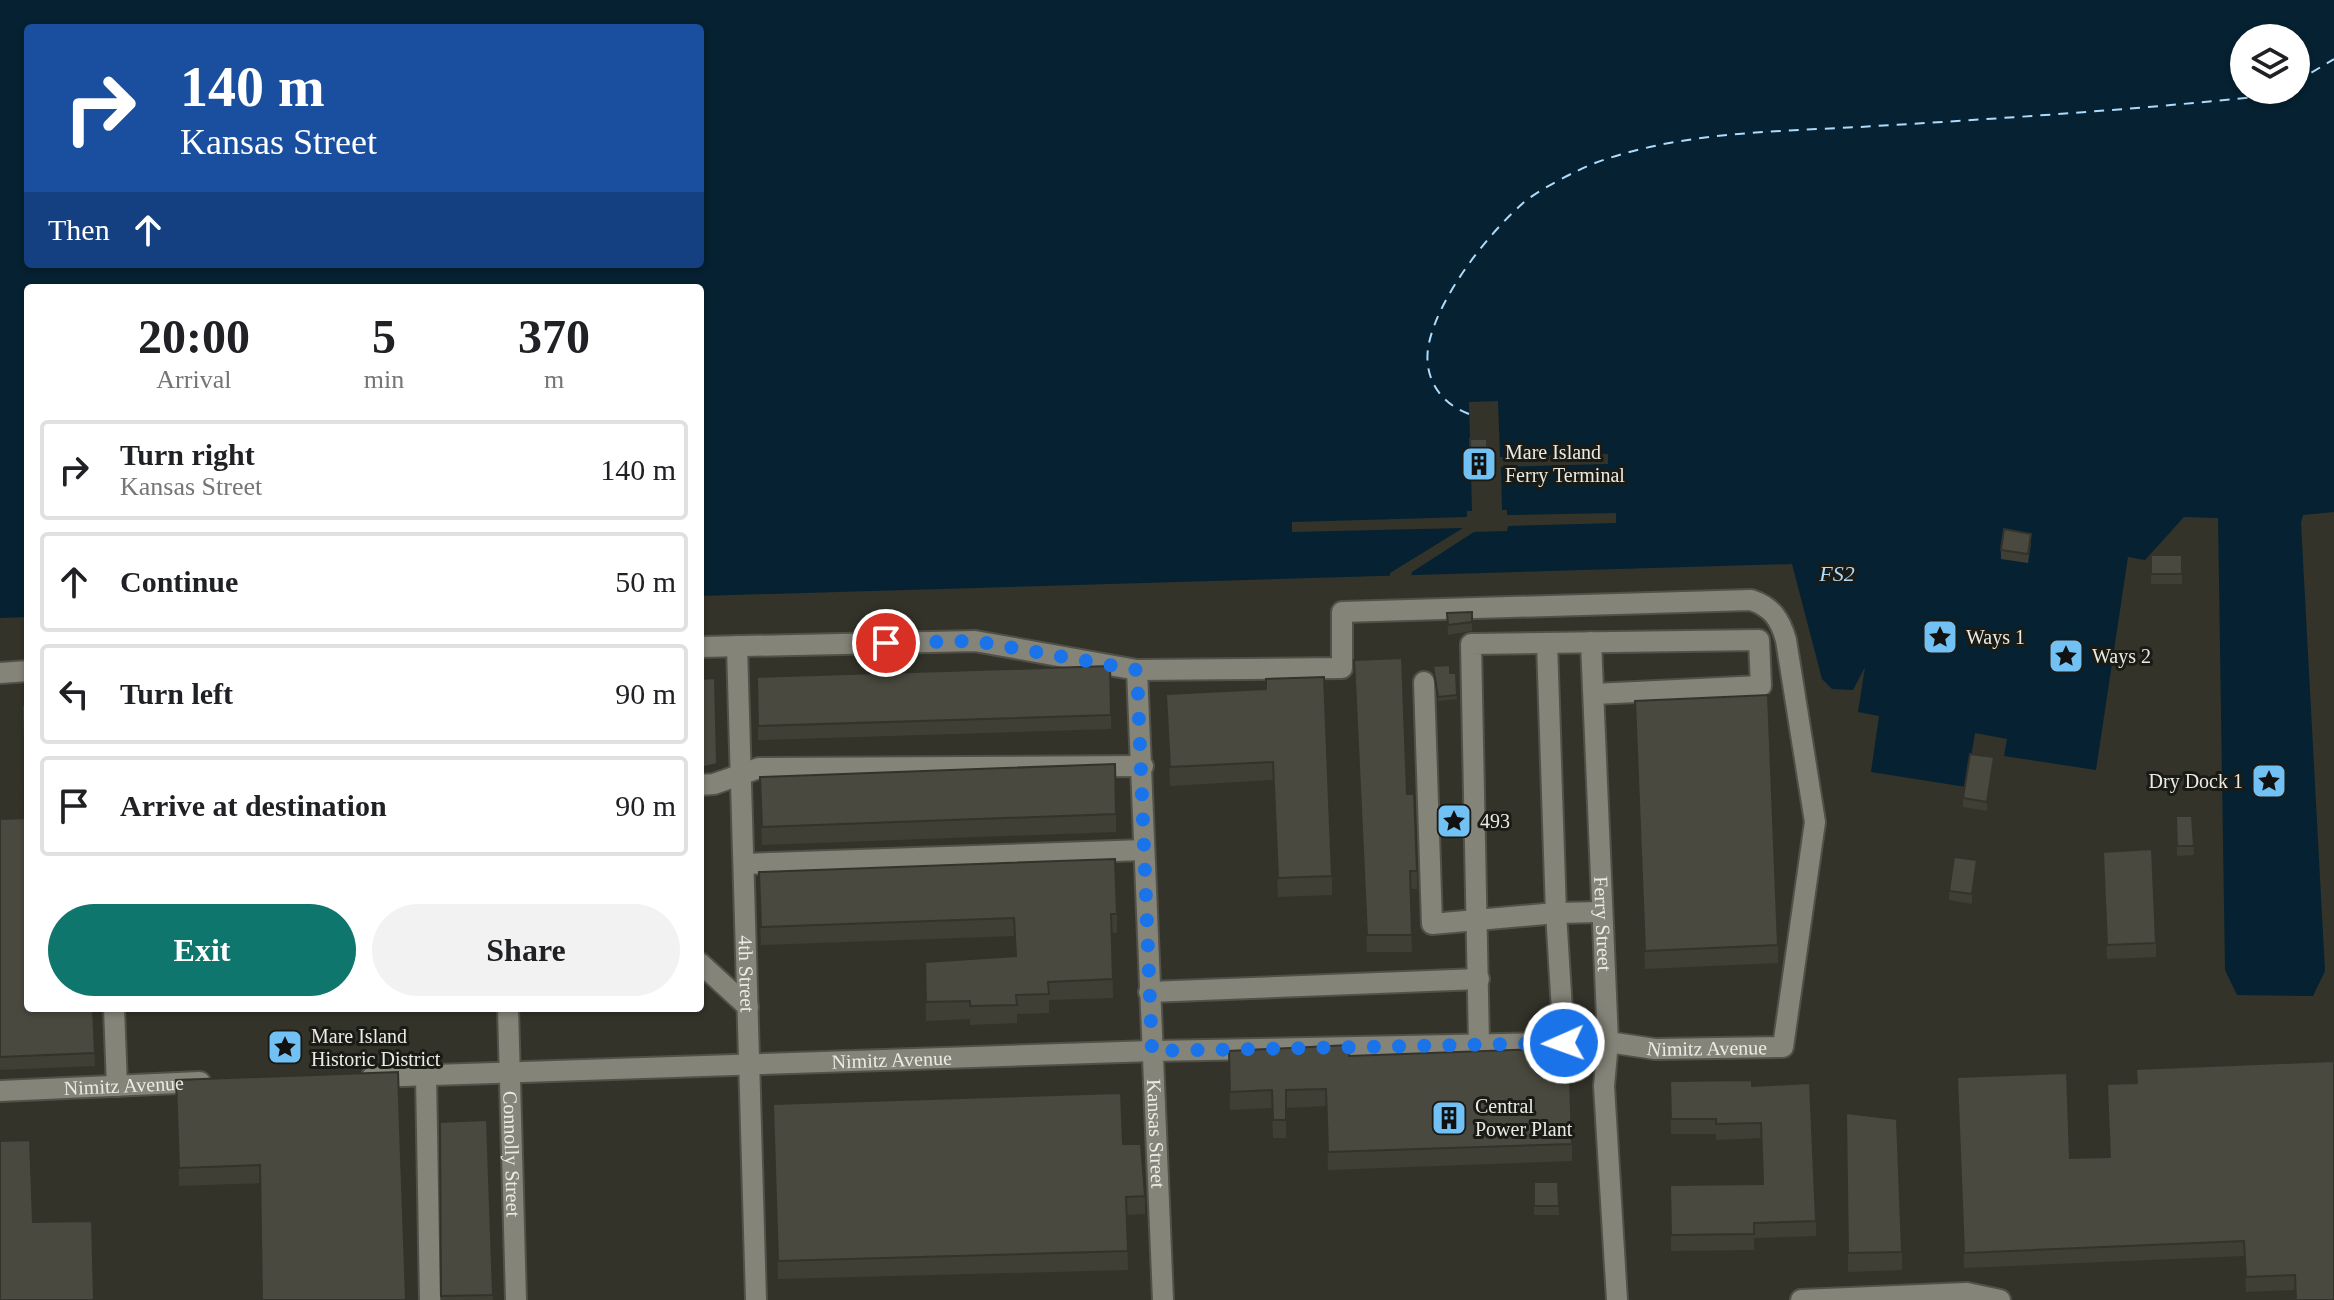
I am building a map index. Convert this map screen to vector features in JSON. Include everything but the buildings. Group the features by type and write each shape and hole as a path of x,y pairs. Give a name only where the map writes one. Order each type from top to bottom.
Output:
{"street":[{"name":"Nimitz Avenue","path":"346,1078 1152,1051 1608,1042 1655,1049 1783,1047 1815,822 1786,640 1782,625 1764,604 1751,600 1342,612 1342,668 1137,670"},
{"path":"1479,1045 1479,922 1471,644 1759,640 1761,686 1594,694"},
{"path":"704,647 975,641 1137,670"},
{"name":"Ferry Street","path":"1591,642 1608,1042 1604,1086 1617,1300"},
{"path":"1547,643 1556,913 1564,1043"},
{"name":"4th Street","path":"737,646 756,1300"},
{"name":"Kansas Street","path":"1137,670 1163,1300"},
{"path":"0,673 24,671"},
{"path":"1424,682 1432,924 1602,912"},
{"path":"704,785 759,768 1143,766"},
{"path":"744,864 1144,850"},
{"path":"704,967 748,1007"},
{"path":"1149,992 1479,979"},
{"path":"114,1012 117,1086"},
{"name":"Connolly Street","path":"508,1012 516,1300"},
{"path":"426,1076 430,1300"},
{"name":"Nimitz Avenue","path":"0,1091 218,1082"},
{"path":"1801,1300 1930,1298 1967,1293 2000,1300"}],"water":[{"name":"FS2","path":"0,0 2334,0 2334,512 2303,515 2301,523 2325,971 2313,996 2237,995 2225,970 2218,518 2184,517 2145,560 2128,557 2096,770 2004,756 2007,739 1975,733 1966,787 1871,772 1879,716 1858,712 1865,667 1853,690 1832,689 1822,679 1792,564 704,596 704,284 24,284 24,617 0,618"}],"pier":[{"name":"Mare Island Ferry Terminal","path":"1498,401 1500,457 1608,454 1608,464 1501,467 1502,510 1507,510 1507,515 1616,513 1616,523 1508,526 1507,531 1474,532 1412,572 1411,577 1390,577 1390,573 1463,528 1292,532 1292,522 1467,517 1467,511 1472,511 1469,402"}],"ferry route":[{"path":"2310,74 2334,59"},
{"path":"1469,414 1441,395 1428,366 1429,343 1443,306 1479,250 1508,217 1537,193 1595,163 1663,144 1734,134 1976,120 2230,99"}],"place":[{"name":"Mare Island Ferry Terminal","path":"1479,464"},
{"name":"Ways 1","path":"1940,637"},
{"name":"Ways 2","path":"2066,656"},
{"name":"Dry Dock 1","path":"2269,781"},
{"name":"493","path":"1454,821"},
{"name":"Mare Island Historic District","path":"285,1047"},
{"name":"Central Power Plant","path":"1449,1118"}],"route":[{"path":"886,643 975,641 1137,670 1152,1051 1564,1043"}]}
